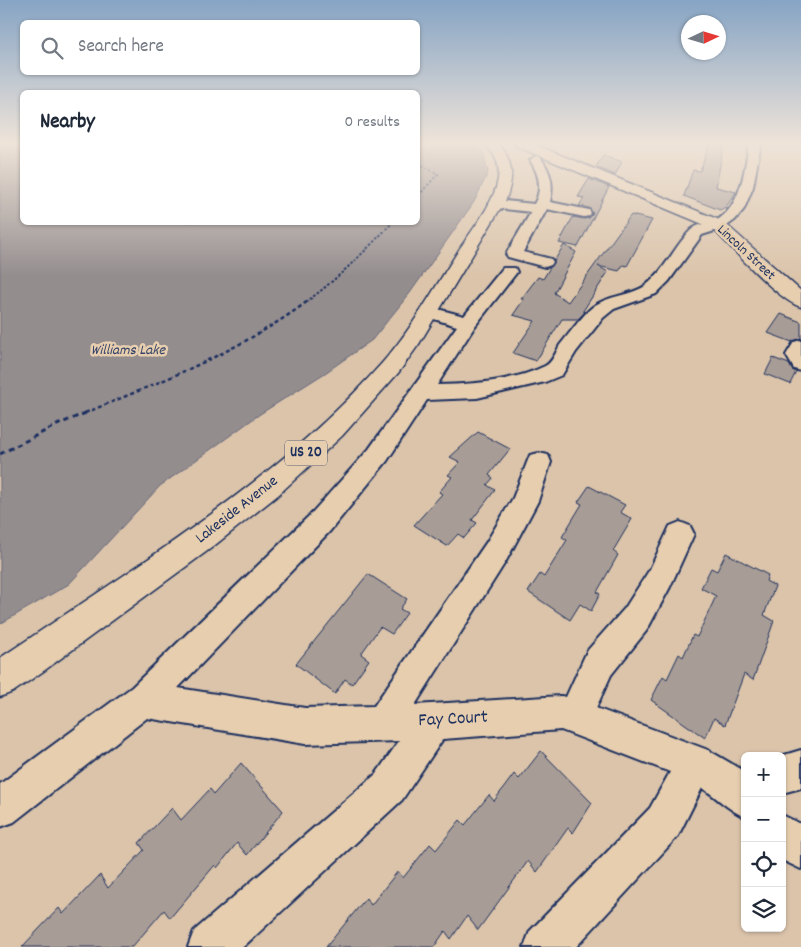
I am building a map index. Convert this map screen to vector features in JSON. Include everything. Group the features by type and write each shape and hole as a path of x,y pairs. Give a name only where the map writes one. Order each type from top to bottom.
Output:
{"main road":[{"name":"Lakeside Avenue","path":"0,679 172,560 272,483 342,420 391,366 430,312 496,204 501,187"},
{"name":"Lincoln Street","path":"626,187 716,225 801,301"}],"street":[{"path":"545,262 514,254 541,207 547,187"},
{"path":"420,393 478,391 538,377 555,370 568,349 596,314 608,305 650,290 663,277 697,232 704,227 724,223 747,187"},
{"path":"496,204 541,207 584,213"},
{"path":"0,808 142,700 320,523 378,455 468,323 509,272"},
{"path":"430,312 468,323"},
{"path":"801,346 796,355 801,364"},
{"path":"383,723 496,552 525,501 539,462"},
{"path":"574,718 599,663 636,619 660,578 680,534"},
{"name":"Fay Court","path":"142,700 305,726 433,722 561,713 695,764 740,788"},
{"path":"210,947 389,787 433,722"},
{"path":"546,947 664,822 695,764"},
{"path":"786,773 801,769"},
{"path":"786,838 801,848"}],"path":[{"path":"0,454 57,425 196,366 250,338 293,312 331,284 354,263 389,225"}],"water":[{"name":"Williams Lake","path":"0,187 20,187 20,225 420,225 420,187 481,187 474,202 410,293 372,340 325,373 260,414 160,486 69,584 0,624"}],"building":[{"path":"584,187 609,187 578,247 559,243 573,217 584,219 589,218 593,214 589,208 579,206 584,198 578,197"},
{"path":"687,187 717,187 736,192 726,207 720,210 684,196"},
{"path":"631,215 652,220 627,266 623,265 619,271 598,266 608,272 583,311 585,312 578,319 562,319 536,361 513,353 535,321 513,315 524,299 521,299 538,277 543,279 564,245 576,252 554,293 568,302"},
{"path":"781,314 801,322 801,338 792,342 768,333"},
{"path":"773,358 789,364 792,370 796,372 790,384 765,374"},
{"path":"478,432 510,449 489,475 493,478 487,485 495,490 472,520 477,523 464,538 458,534 447,546 414,525 442,494 439,492 452,477 448,475 460,462 450,457"},
{"path":"589,486 625,505 620,512 632,519 613,551 618,555 597,592 600,594 591,611 580,604 570,620 528,592 540,574 544,577 567,540 562,537 582,504 578,502"},
{"path":"726,553 768,575 766,581 775,586 764,615 774,621 753,680 744,674 725,725 714,718 705,738 651,700 663,676 667,679 679,654 683,657 693,635 697,637 716,596 701,588 711,568 717,571"},
{"path":"368,574 407,599 400,609 407,613 392,634 380,627 361,654 369,660 352,684 345,679 335,694 296,664"},
{"path":"541,751 592,803 573,833 568,828 537,872 528,861 478,930 467,916 451,939 445,931 434,947 326,947 366,898 371,905 398,871 403,878 430,844 436,850 460,820 465,825 489,795 494,801 514,774 519,779"},
{"path":"241,763 283,811 247,855 237,843 217,868 215,865 170,918 164,910 132,947 22,947 59,908 63,914 100,875 108,888 144,850 139,843 172,808 181,820 210,789 214,794"}]}
